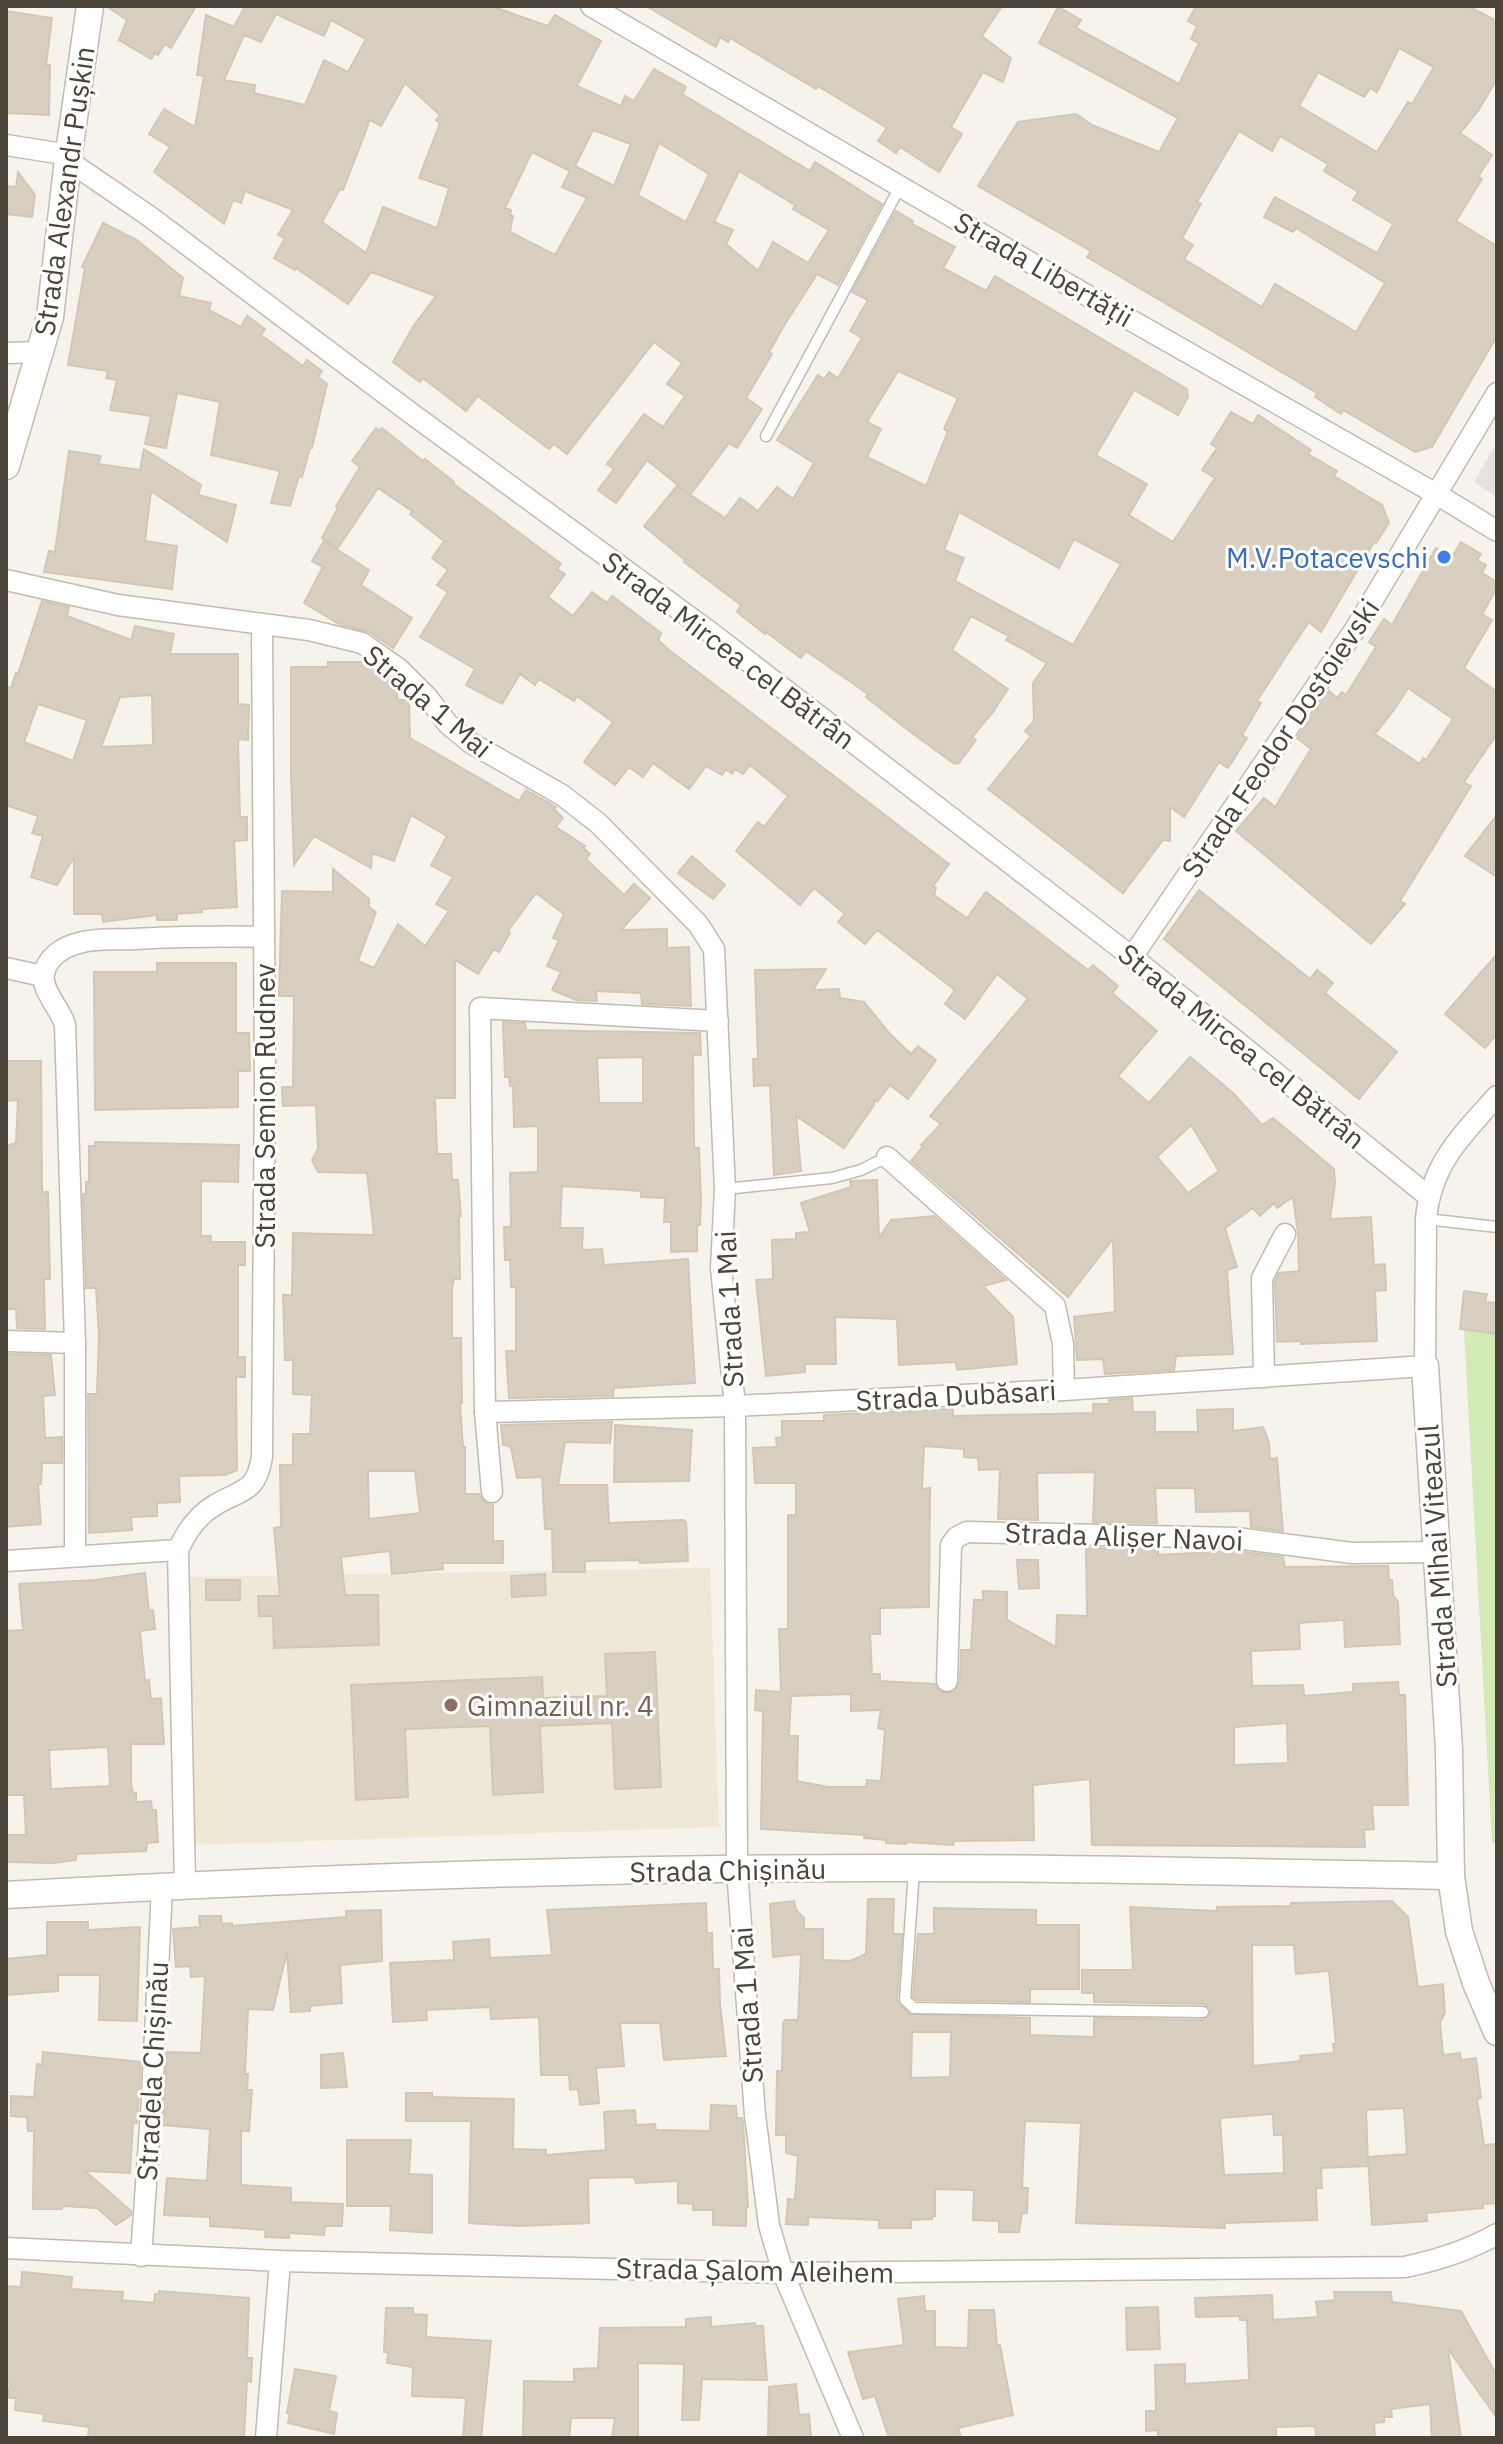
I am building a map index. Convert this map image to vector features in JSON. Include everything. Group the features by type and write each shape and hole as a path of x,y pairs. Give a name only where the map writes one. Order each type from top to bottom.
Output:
{"street":[{"name":"Strada Alexandr Pușkin","path":"6,466 52,305 68,159 90,6"},
{"name":"Strada Libertății","path":"591,6 1497,531"},
{"name":"Strada Mircea cel Bătrân","path":"6,145 45,150 68,159 149,216 710,632 1132,957 1428,1196"},
{"path":"6,353 41,352"},
{"name":"Strada Fеodor Dostoievski","path":"1132,957 1356,628 1497,393"},
{"name":"Strada 1 Mai","path":"6,580 118,605 348,639 377,652 399,669 448,724 471,743 562,795 598,823 708,937 716,964 725,1189 721,1268 735,1406 737,1869 755,2115 769,2225 783,2273 853,2438"},
{"name":"Strada Semion Rudnev","path":"178,1550 201,1516 213,1506 253,1485 262,1457 262,624"},
{"path":"75,1556 75,1343 65,1025 43,976 49,962 59,951 78,943 198,936 264,937"},
{"path":"6,968 43,976"},
{"path":"492,1492 485,1412 480,1008 718,1021"},
{"name":"Strada Mihai Viteazul","path":"1497,1096 1455,1143 1437,1171 1428,1196 1425,1366 1449,1749 1451,1876 1459,1931 1476,1983 1497,2032"},
{"path":"887,1157 1055,1306 1063,1344 1064,1390"},
{"path":"1264,1377 1262,1278 1285,1234"},
{"path":"6,1341 75,1343"},
{"name":"Strada Dubăsari","path":"485,1412 735,1406 1064,1390 1425,1366"},
{"name":"Strada Alișer Navoi","path":"947,1681 951,1545 957,1537 967,1532 1236,1538 1352,1553 1437,1552"},
{"path":"6,1561 178,1550 173,1885"},
{"name":"Strada Chișinău","path":"6,1895 173,1885 737,1869 914,1868 1451,1876"},
{"name":"Stradela Chișinău","path":"141,2256 152,2098 173,1885"},
{"name":"Strada Șalom Aleihem","path":"6,2248 280,2261 783,2273 1405,2267 1475,2247 1497,2234"},
{"path":"266,2438 280,2261"}],"lane":[{"path":"766,436 901,185"},
{"path":"725,1189 832,1178 861,1170 887,1157"},
{"path":"1426,1219 1497,1227"},
{"path":"914,1868 905,2000 914,2008 1203,2012"}],"shaded area":[{"path":"1497,442 1497,497 1474,482"},
{"name":"Gimnaziul nr. 4","path":"710,1568 719,1827 193,1845 182,1583 191,1577"}],"green space":[{"path":"1464,1330 1497,1334 1497,1843 1492,1843"}],"building":[{"path":"106,6 196,6 171,48 165,44 151,59 119,40 127,20"},
{"path":"245,6 491,6 548,26 555,15 601,41 577,86 621,106 625,96 634,101 654,69 686,87 682,94 810,171 815,162 882,204 838,285 817,274 785,324 769,352 772,354 746,398 762,409 737,448 729,443 690,495 647,460 616,503 598,490 614,469 607,464 644,414 663,427 685,396 667,384 682,363 654,342 567,454 554,444 549,449 478,396 466,411 423,378 420,382 393,362 414,325 436,296 371,272 348,304 296,268 274,258 285,238 278,235 293,210 245,191 241,203 233,200 224,224 154,172 170,147 149,134 164,109 195,127 204,76 197,75 206,15 234,27","holes":["276,14 324,36 331,20 366,39 348,72 324,60 305,105 254,93 255,85 224,80 244,35 261,42","405,83 440,115 436,120 440,123 419,178 449,188 437,228 383,207 366,253 322,222 340,189 343,190 370,120 381,126","593,130 631,144 614,186 575,166","659,143 709,174 686,222 638,195","532,152 570,171 562,187 587,198 555,255 510,232 511,210 505,208","739,171 829,230 808,263 773,242 758,271 726,244 733,230 714,222"]},
{"path":"646,6 1002,6 982,36 1011,58 1003,82 983,72 951,127 962,134 939,172 900,147 896,153 878,141 887,128 818,86 816,89 730,38 728,42 720,37 716,47"},
{"path":"1196,6 1468,6 1497,21 1497,79 1478,111 1460,133 1492,155 1478,177 1482,179 1456,221 1497,246 1497,336 1432,447 1415,452 1343,410 1341,414 1315,397 1317,393 1087,257 1091,251 978,186 1018,122 1076,114 1092,125 1159,152 1178,118 1039,43 1058,7 1081,20 1076,28 1179,84 1199,43 1191,39 1197,26 1188,21","holes":["1399,48 1434,67 1377,152 1299,106 1318,72 1364,97 1370,88 1377,92","1239,131 1272,151 1280,136 1328,164 1324,171 1358,192 1353,200 1393,224 1377,253 1275,197 1264,217 1293,232 1296,228 1385,283 1356,332 1275,284 1262,307 1184,259 1193,245 1182,238 1201,204 1197,202"]},
{"path":"6,11 52,18 46,65 50,65 49,115 6,113"},
{"path":"18,172 35,195 32,217 6,214 6,186 16,187"},
{"path":"896,211 913,221 912,224 955,247 943,268 986,291 995,276 1187,389 1188,397 1178,415 1134,390 1096,455 1147,484 1129,515 1173,542 1215,478 1202,470 1217,448 1211,444 1231,412 1253,424 1258,415 1311,450 1308,454 1337,471 1334,476 1382,505 1389,523 1374,542 1321,632 1309,622 1257,701 1261,703 1242,735 1247,738 1228,768 1219,762 1184,817 1170,807 1170,841 1163,840 1123,893 988,789 1031,736 1025,731 1034,721 1033,683 1047,663 1032,655 1032,650 1030,653 1006,640 1009,636 971,616 952,650 1008,689 972,737 976,740 958,764 953,763 866,697 868,694 806,651 801,658 765,634 737,612 741,605 684,562 644,526 677,486 725,518 740,498 758,511 777,487 793,499 814,463 777,440 818,375 824,379 829,372 838,378 862,338 850,331 868,300 852,292","holes":["898,371 958,398 944,429 948,431 926,486 867,457 881,429 867,422","959,512 1059,568 1074,539 1121,564 1073,645 955,581 964,558 944,550"]},
{"path":"103,223 137,240 183,278 179,296 211,303 209,310 241,327 247,316 265,329 261,335 303,366 307,360 322,371 318,377 327,384 312,448 290,506 271,503 280,471 211,455 220,402 177,393 166,448 145,444 151,416 110,410 117,380 106,378 108,371 68,365 85,268 82,267"},
{"path":"376,428 379,431 382,428 561,564 557,569 565,574 548,597 573,616 592,592 607,603 612,596 661,633 658,640 669,650 949,864 933,886 936,888 934,895 967,918 986,892 1088,970 1093,965 1118,986 1112,993 1157,1031 1118,1076 1149,1103 1190,1057 1233,1093 1262,1125 1273,1118 1334,1169 1330,1219 1371,1217 1374,1265 1385,1264 1386,1290 1375,1291 1377,1341 1277,1342 1275,1281 1279,1273 1299,1271 1293,1197 1277,1208 1274,1203 1260,1216 1253,1208 1225,1228 1237,1267 1227,1270 1233,1354 1176,1356 1174,1370 1105,1374 1103,1359 1077,1360 1074,1317 1115,1312 1113,1239 1068,1297 911,1161 941,1124 930,1116 1028,999 997,974 965,1019 945,1004 955,990 877,930 865,944 838,922 845,914 814,888 800,905 736,851 758,822 764,827 788,796 750,765 743,774 735,769 732,774 726,769 722,775 706,766 689,789 653,763 643,777 629,767 615,785 584,762 613,722 577,696 574,701 539,679 535,685 520,674 502,704 466,685 475,669 420,637 448,592 437,585 448,570 432,558 444,541 410,514 412,511 378,488 338,548 322,538 338,508 336,506 360,467 352,461","holes":["1191,1125 1219,1171 1188,1193 1157,1157"]},
{"path":"144,449 201,485 198,495 236,505 227,542 151,491 145,541 177,546 172,589 44,572 49,551 55,552 69,451 101,456 98,464 140,470"},
{"path":"324,541 369,570 361,585 412,618 393,648 369,632 339,624 304,603 323,567 312,561"},
{"path":"1461,542 1481,554 1477,560 1486,565 1482,573 1497,582 1497,588 1482,614 1492,620 1464,668 1497,692 1497,734 1464,782 1471,786 1400,901 1405,904 1371,944 1236,831 1264,798 1275,807 1311,749 1297,738 1329,691 1337,698 1342,692 1346,695 1376,647 1369,642 1384,619 1392,625 1436,548 1452,557","holes":["1408,688 1453,719 1426,760 1423,758 1420,764 1375,734"]},
{"path":"42,601 69,607 67,616 131,640 135,626 174,634 170,654 238,654 238,704 249,705 248,740 238,739 240,817 247,817 247,840 234,841 237,907 177,914 177,920 157,920 157,915 103,922 102,914 74,914 74,857 57,885 31,877 43,836 32,833 38,816 6,805 6,687 11,688","holes":["152,695 153,745 101,747 120,697","38,704 87,720 73,761 24,742"]},
{"path":"328,662 366,662 394,682 398,700 409,700 410,738 519,801 526,790 556,807 554,809 563,818 556,827 585,846 583,848 590,854 586,859 624,895 634,884 650,898 621,930 667,929 667,948 689,947 691,1006 642,1004 641,993 596,991 597,1001 576,1000 552,990 561,972 547,966 559,940 553,938 564,914 536,893 508,931 510,933 499,952 494,949 478,974 455,960 455,1098 435,1098 437,1154 451,1154 452,1180 458,1180 461,1216 460,1279 454,1279 452,1288 452,1338 461,1338 460,1403 465,1447 465,1494 479,1494 486,1503 493,1505 493,1541 503,1541 503,1563 442,1563 443,1569 392,1574 390,1551 341,1557 345,1595 378,1595 379,1645 274,1648 273,1616 259,1616 258,1596 280,1596 274,1528 281,1527 280,1465 293,1465 293,1434 310,1434 312,1395 293,1394 293,1360 285,1360 283,1295 292,1295 293,1233 374,1235 367,1173 318,1172 312,1160 318,1149 316,1105 283,1106 282,1087 293,1087 294,996 279,996 282,891 333,892 333,869 369,899 369,907 376,912 358,961 374,968 398,924 425,946 449,911 436,904 453,877 431,865 447,836 411,815 394,861 372,853 371,868 314,836 294,865 291,667 328,667","holes":["368,1471 415,1471 420,1513 369,1519"]},
{"path":"1497,815 1497,877 1465,856"},
{"path":"692,856 725,885 713,899 678,873"},
{"path":"1199,890 1310,979 1317,970 1333,983 1325,993 1397,1052 1359,1099 1164,939"},
{"path":"1497,954 1497,1034 1485,1048 1445,1014"},
{"path":"157,963 236,963 236,1033 249,1033 250,1071 238,1071 238,1107 95,1110 94,972 157,972"},
{"path":"826,969 813,990 839,989 840,998 864,1002 911,1054 918,1046 936,1060 908,1099 890,1085 877,1102 874,1100 874,1105 844,1148 796,1116 801,1171 774,1175 770,1085 754,1086 753,1059 758,1059 755,970"},
{"path":"503,1022 525,1023 526,1030 700,1033 701,1055 693,1055 694,1148 699,1148 701,1201 697,1251 671,1252 671,1222 664,1222 665,1198 641,1197 641,1191 562,1186 560,1228 583,1228 582,1250 602,1249 604,1265 688,1259 695,1383 614,1388 613,1396 509,1398 506,1351 516,1351 516,1287 511,1287 510,1260 505,1260 504,1227 511,1227 510,1173 538,1172 538,1126 514,1127 513,1086 510,1086 509,1077 505,1077","holes":["643,1057 643,1103 599,1103 597,1058"]},
{"path":"6,1061 41,1061 42,1192 48,1192 50,1279 44,1279 45,1329 17,1328 16,1309 6,1309 6,1146 16,1143 18,1100 6,1101"},
{"path":"95,1142 239,1145 238,1182 201,1181 201,1236 211,1236 211,1242 245,1242 245,1265 238,1265 238,1357 245,1357 245,1377 236,1377 237,1470 225,1475 179,1476 180,1502 157,1503 157,1516 131,1517 132,1530 89,1533 88,1394 97,1394 99,1336 96,1288 86,1288 83,1194 86,1194 86,1182 89,1182 89,1146 95,1146"},
{"path":"877,1180 879,1238 891,1220 934,1216 1006,1280 983,1286 1013,1317 1017,1364 957,1370 956,1362 899,1365 897,1319 835,1317 836,1364 805,1364 805,1372 766,1376 756,1280 773,1279 772,1240 796,1239 796,1233 810,1232 801,1203 851,1187 850,1181"},
{"path":"1464,1291 1487,1294 1485,1302 1497,1303 1497,1334 1460,1329"},
{"path":"6,1354 51,1355 55,1395 43,1396 45,1438 62,1437 62,1463 42,1463 41,1484 38,1484 41,1524 6,1527"},
{"path":"1132,1398 1133,1412 1155,1412 1155,1432 1198,1432 1197,1410 1233,1409 1233,1431 1263,1427 1269,1443 1270,1459 1277,1458 1283,1531 1251,1527 1250,1511 1196,1512 1195,1488 1155,1488 1157,1523 1093,1522 1095,1472 1037,1473 1038,1520 998,1519 1000,1469 979,1470 978,1458 964,1457 964,1449 924,1446 922,1489 930,1488 929,1607 880,1608 880,1634 870,1634 872,1674 880,1674 880,1681 935,1684 941,1692 954,1692 960,1681 961,1650 971,1650 974,1600 983,1600 983,1591 1007,1592 1007,1620 1056,1647 1057,1615 1087,1616 1086,1548 1158,1549 1158,1555 1235,1551 1283,1557 1285,1567 1388,1566 1393,1595 1398,1602 1400,1644 1345,1647 1344,1620 1299,1623 1300,1649 1251,1651 1252,1686 1303,1685 1304,1696 1353,1692 1353,1684 1398,1682 1399,1695 1405,1695 1408,1805 1372,1805 1374,1829 1364,1830 1365,1847 1092,1845 1090,1779 1033,1785 1034,1840 954,1841 953,1845 906,1844 886,1843 886,1840 864,1838 864,1835 761,1829 763,1711 755,1710 756,1690 781,1692 779,1629 788,1629 788,1515 796,1515 796,1483 755,1483 753,1448 777,1447 776,1438 782,1437 782,1421 824,1421 824,1415 951,1409 953,1416 1093,1413 1093,1404 1109,1404 1109,1400","holes":["851,1694 851,1711 881,1710 878,1728 885,1730 881,1781 867,1780 866,1787 828,1787 797,1781 798,1736 789,1736 791,1696","1287,1723 1288,1763 1234,1765 1234,1727"]},
{"path":"612,1422 610,1443 565,1442 558,1485 607,1485 609,1523 683,1520 686,1522 688,1561 585,1561 585,1572 553,1572 552,1529 545,1529 542,1477 517,1478 511,1447 503,1445 501,1425"},
{"path":"615,1425 692,1430 689,1481 614,1482"},
{"path":"1017,1560 1038,1560 1039,1588 1019,1589"},
{"path":"145,1573 149,1611 153,1610 155,1629 140,1631 145,1681 149,1680 151,1699 161,1698 164,1744 131,1744 131,1784 133,1793 136,1793 136,1802 151,1801 152,1810 156,1810 158,1842 147,1843 146,1851 76,1854 76,1860 55,1863 6,1862 6,1835 26,1835 24,1795 6,1795 6,1631 23,1630 19,1584 95,1580","holes":["108,1747 110,1786 51,1789 49,1750"]},
{"path":"545,1574 546,1595 512,1597 511,1576"},
{"path":"206,1580 240,1580 240,1600 206,1600"},
{"path":"655,1652 661,1787 615,1789 612,1723 540,1726 543,1792 493,1795 490,1726 405,1729 408,1797 356,1800 351,1685 542,1677 543,1698 607,1696 605,1654"},
{"path":"868,1899 894,1899 893,1934 902,1934 897,2000 909,2014 1030,2018 1030,2035 1094,2037 1094,2018 1203,2020 1211,2013 1210,2007 1203,2004 1094,2002 1094,1993 1082,1993 1082,1970 1133,1970 1130,1907 1217,1911 1217,1907 1392,1901 1408,1917 1418,1987 1443,1984 1445,2013 1440,2022 1443,2055 1460,2053 1461,2060 1476,2058 1481,2098 1477,2099 1484,2145 1496,2144 1497,2203 1483,2204 1483,2208 1426,2213 1427,2221 1372,2225 1368,2157 1407,2154 1404,2108 1366,2110 1368,2166 1321,2168 1322,2188 1316,2188 1317,2220 1224,2223 1225,2228 1076,2223 1081,2123 1025,2121 1022,2188 1028,2188 1027,2213 1022,2213 1019,2232 999,2232 999,2221 973,2220 974,2190 935,2189 935,2216 932,2219 911,2220 911,2228 879,2228 879,2220 808,2217 808,2225 786,2224 788,2199 795,2200 798,2156 786,2153 786,2135 776,2135 777,2071 782,2071 783,2024 785,2020 798,2020 801,1954 773,1957 770,1904 794,1901 796,1910 804,1918 804,1929 823,1929 823,1960 850,1961 866,1954","holes":["1252,1945 1294,1945 1296,1974 1329,1971 1336,2044 1333,2044 1334,2053 1300,2056 1301,2061 1253,2066","912,2032 951,2032 950,2077 911,2078","1273,2114 1274,2135 1283,2135 1284,2173 1224,2175 1220,2118"]},
{"path":"706,1903 707,1933 712,1933 713,1969 719,1969 726,2056 664,2060 660,2023 620,2023 624,2066 596,2068 599,2103 580,2105 578,2089 570,2090 569,2075 541,2075 539,2017 491,2019 490,2007 426,2010 427,2020 393,2022 390,1963 454,1960 453,1942 489,1939 490,1958 552,1955 547,1910"},
{"path":"934,1908 1036,1910 1036,1925 1079,1925 1079,1989 1030,1989 1030,2002 917,2000 913,1997 918,1934 934,1934"},
{"path":"381,1910 382,1961 340,1965 342,2003 310,2006 310,2011 291,2012 287,1952 273,2010 248,2009 245,2074 248,2074 247,2090 252,2090 249,2131 241,2131 241,2185 291,2188 291,2202 343,2204 342,2226 325,2226 324,2235 289,2233 289,2238 265,2237 266,2230 210,2226 210,2217 164,2215 167,2178 207,2181 210,2129 163,2125 167,2052 201,2053 205,1976 191,1977 190,1966 176,1967 173,1929 200,1927 199,1916 221,1916 222,1924 232,1923 232,1926 346,1917 346,1911"},
{"path":"47,1922 88,1922 88,1930 140,1927 137,2021 99,2020 100,1975 58,1975 58,1991 6,1995 6,1959 47,1955"},
{"path":"43,2052 141,2062 130,2173 85,2171 131,2211 131,2215 116,2225 97,2208 62,2206 62,2209 33,2209 34,2131 28,2131 27,2117 11,2116 11,2096 34,2097 37,2064 42,2065"},
{"path":"343,2053 347,2087 321,2088 321,2055"},
{"path":"406,2093 432,2093 432,2097 514,2099 513,2149 546,2150 546,2155 606,2150 604,2112 635,2110 636,2125 655,2124 656,2130 710,2131 711,2105 736,2106 737,2118 742,2118 743,2122 748,2207 746,2226 713,2225 713,2210 693,2210 693,2204 678,2203 678,2181 636,2183 634,2177 588,2178 589,2223 519,2226 469,2223 471,2121 406,2121"},
{"path":"347,2140 411,2140 409,2174 432,2175 432,2233 390,2230 391,2206 347,2206"},
{"path":"22,2272 72,2277 71,2289 123,2292 122,2300 154,2303 155,2294 159,2291 249,2298 247,2358 252,2358 251,2382 247,2381 244,2438 88,2438 89,2427 43,2421 44,2414 15,2410 16,2398 8,2398 10,2382 6,2382 6,2286 21,2287"},
{"path":"1334,2292 1391,2292 1392,2302 1461,2311 1497,2376 1497,2418 1448,2349 1461,2438 1432,2438 1430,2404 1391,2409 1392,2417 1384,2417 1384,2422 1374,2423 1375,2438 1316,2438 1315,2426 1276,2427 1276,2438 1158,2438 1158,2430 1146,2431 1146,2411 1156,2411 1155,2365 1185,2364 1185,2384 1249,2380 1247,2320 1240,2320 1240,2316 1196,2317 1195,2298 1272,2295 1273,2320 1318,2317 1316,2302 1335,2300"},
{"path":"924,2296 925,2311 935,2311 935,2347 968,2348 969,2310 994,2310 997,2345 1000,2345 1013,2415 958,2428 961,2438 889,2438 875,2396 863,2399 848,2352 904,2345 898,2299"},
{"path":"1158,2307 1160,2349 1127,2350 1126,2308"},
{"path":"386,2308 413,2308 413,2314 427,2315 426,2337 491,2341 481,2438 463,2438 466,2398 412,2396 413,2367 387,2363 388,2352 384,2352"},
{"path":"711,2317 711,2327 755,2323 755,2326 763,2326 767,2380 702,2379 699,2420 682,2420 684,2364 638,2363 638,2438 612,2438 615,2418 571,2418 569,2438 523,2438 524,2381 574,2382 574,2369 598,2368 600,2328 686,2327 686,2319"},
{"path":"295,2369 336,2376 329,2411 337,2413 334,2434 288,2423"},
{"path":"796,2384 799,2415 809,2414 811,2438 768,2438 769,2387"}],"place":[{"name":"M.V.Potacevschi","path":"1444,557"},
{"name":"Gimnaziul nr. 4","path":"451,1705"}]}
